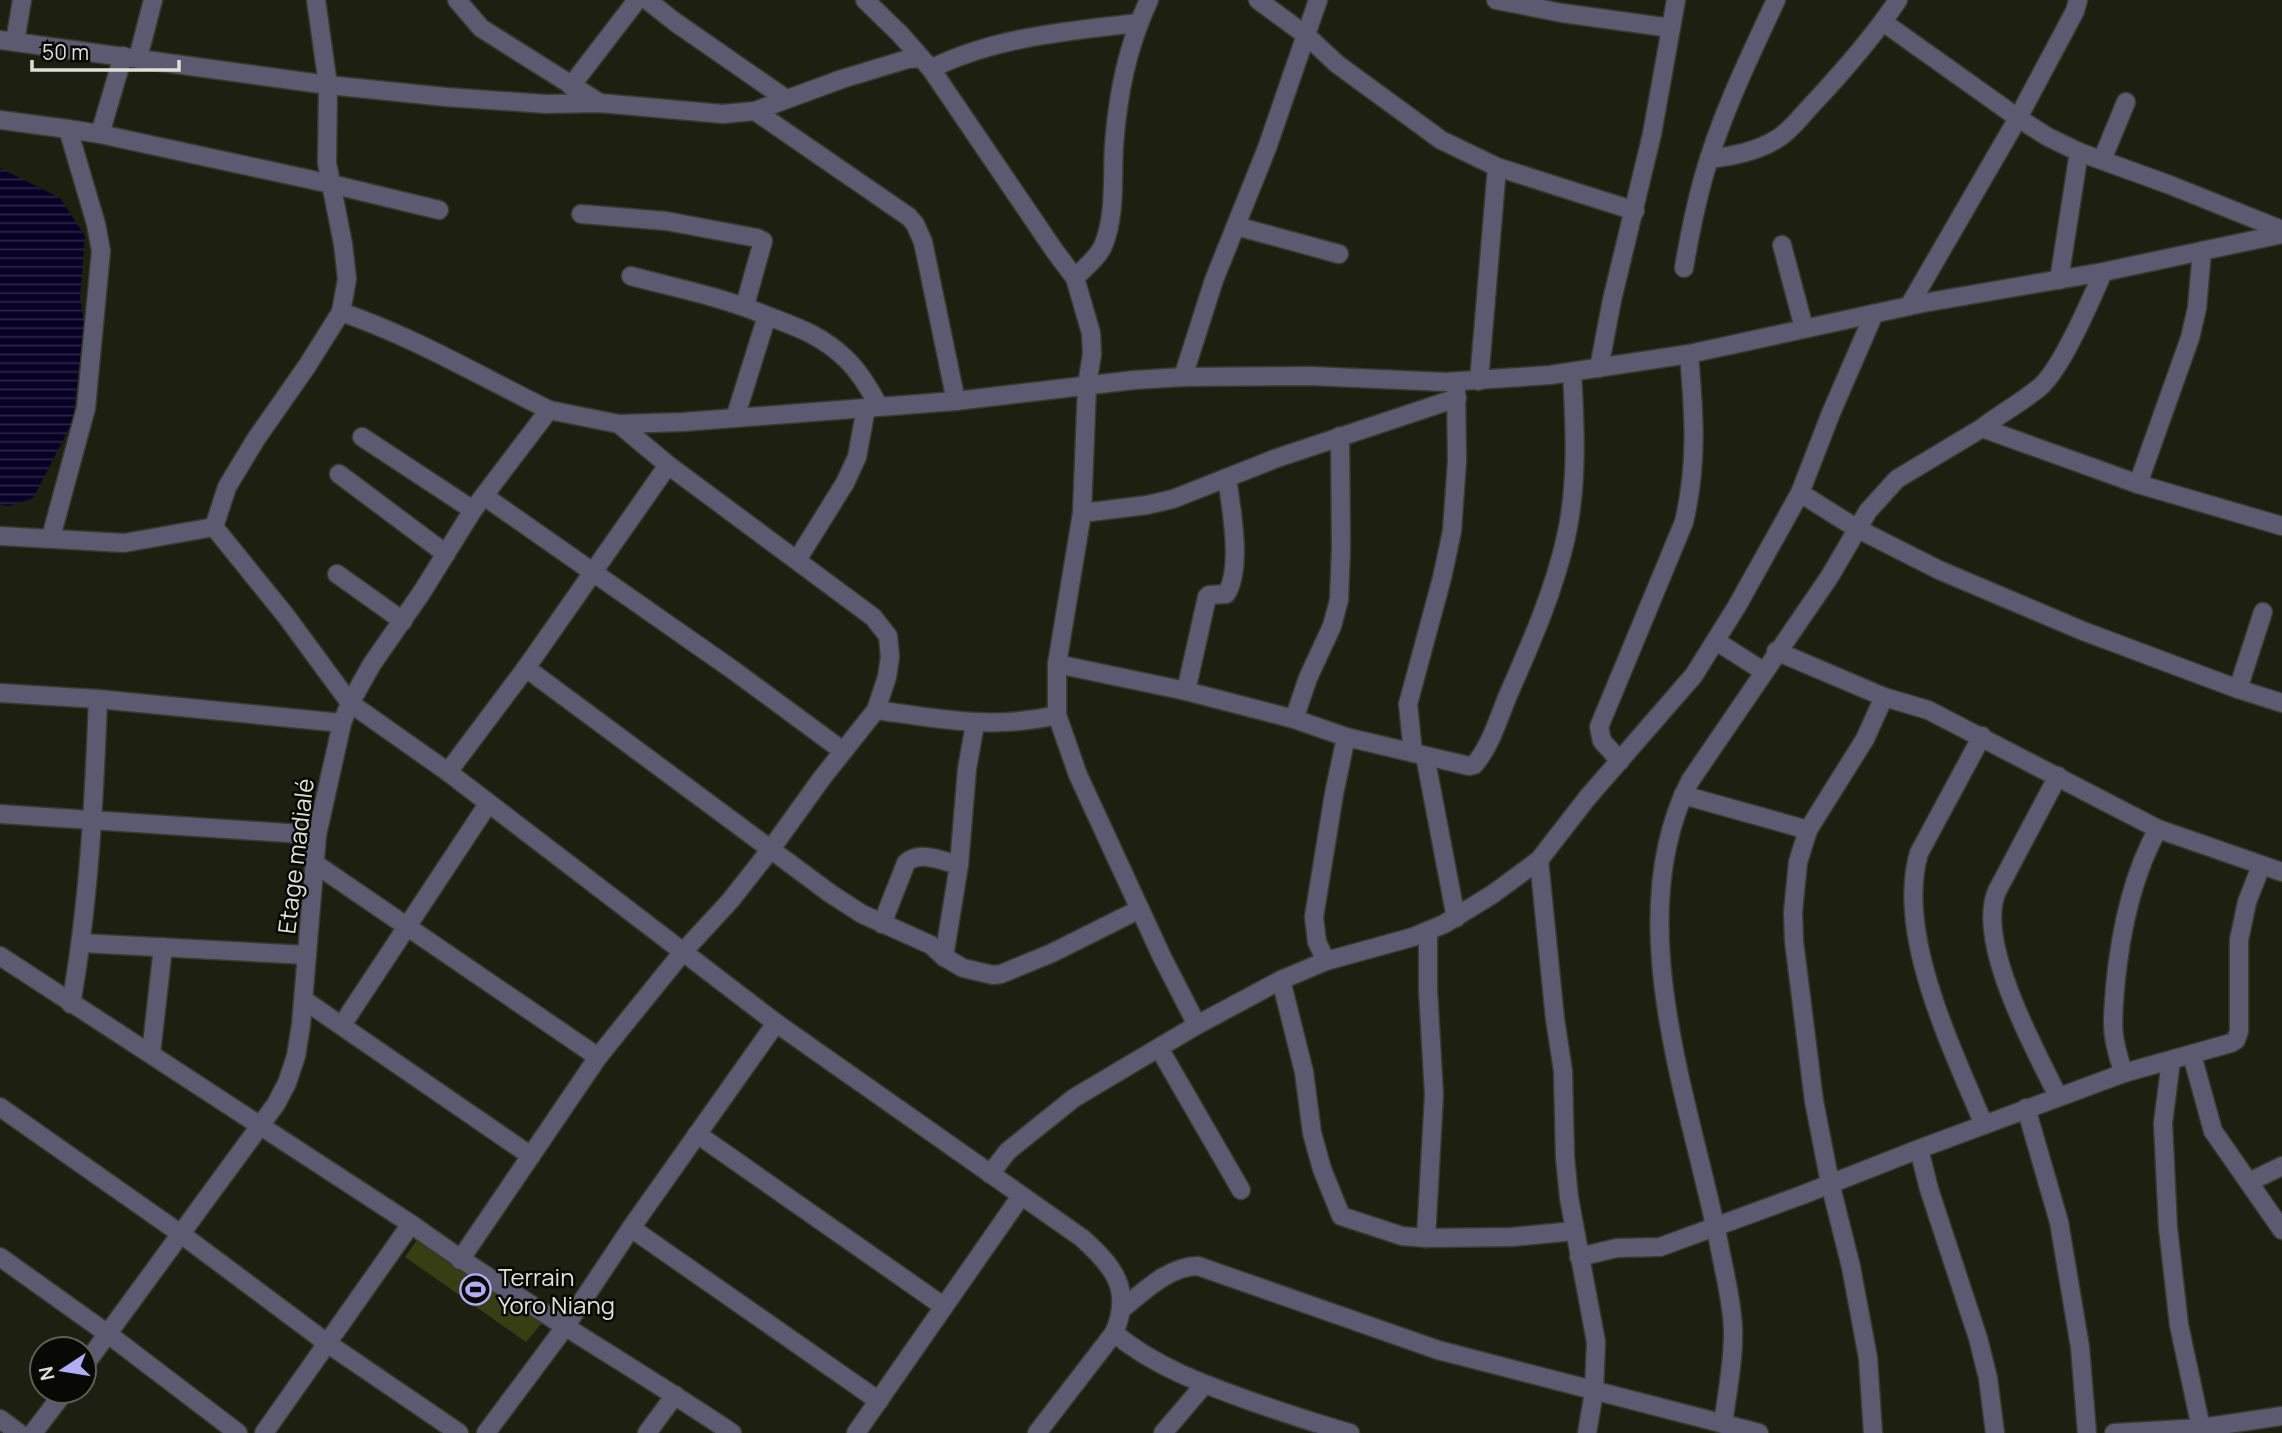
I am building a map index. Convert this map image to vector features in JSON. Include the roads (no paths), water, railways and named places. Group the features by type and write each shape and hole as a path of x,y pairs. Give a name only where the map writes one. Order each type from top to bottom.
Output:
{"street":[{"path":"22,0 8,41 328,85 514,103 600,103 696,113 755,111 908,59 926,64 1038,36 1138,23"},
{"path":"100,134 153,0"},
{"path":"214,527 227,487 341,312 346,279 343,244 327,163 328,85 316,0"},
{"path":"457,0 481,28 600,103"},
{"path":"571,86 637,0"},
{"path":"647,0 786,99"},
{"path":"865,0 926,64 1075,278 1091,333 1092,354 1087,385 1082,513 1057,664 1057,715 1078,775 1197,1025"},
{"path":"1075,278 1097,258 1108,229 1118,95 1138,23 1149,0"},
{"path":"1258,0 1307,36 1337,64 1441,140 1496,167 1635,211"},
{"path":"1183,377 1214,279 1267,148 1318,0"},
{"path":"1496,0 1562,13 1671,28"},
{"path":"1600,368 1612,299 1652,134 1676,0"},
{"path":"1684,268 1690,231 1709,159 1734,93 1776,0"},
{"path":"1709,159 1748,152 1783,135 1826,91 1898,0"},
{"path":"1909,306 2018,118 2075,11 2078,0"},
{"path":"1883,22 2018,118 2079,152 2282,232"},
{"path":"2102,160 2126,102"},
{"path":"755,111 915,224 923,242 956,401"},
{"path":"0,120 100,134 439,210"},
{"path":"51,537 86,408 100,251 96,224 68,128"},
{"path":"2059,280 2079,152"},
{"path":"1479,381 1496,167"},
{"path":"581,214 666,221 763,241 745,305"},
{"path":"1236,226 1339,254"},
{"path":"1082,513 1173,499 1479,381 1572,372 1689,354 1909,306 2103,272 2282,232"},
{"path":"1782,245 1804,328"},
{"path":"2138,484 2190,338 2197,308 2202,251"},
{"path":"1723,1424 1733,1328 1715,1227 1675,1054 1661,946 1659,901 1662,872 1667,845 1683,794 1763,671 1830,576 1868,511 1897,479 1982,428 2041,386 2063,355 2103,272"},
{"path":"631,276 745,305 767,316 799,326 829,344 862,376 873,407 857,457 845,483 797,560"},
{"path":"341,312 375,323 423,344 549,410 619,424 956,401 1087,385 1183,377 1311,376 1456,389"},
{"path":"990,1174 1008,1151 1074,1098 1197,1025 1281,980 1326,961 1428,932 1456,918 1516,879 1539,860 1588,797 1694,674 1716,640 1765,559 1800,493 1874,314"},
{"path":"735,418 767,316"},
{"path":"1620,761 1602,741 1599,727 1684,522 1695,442 1689,354"},
{"path":"1057,664 1186,691 1419,755 1469,766 1478,761 1543,611 1561,555 1571,507 1574,434 1572,372"},
{"path":"1456,389 1457,461 1452,531 1408,704 1456,918"},
{"name":"Etage madialé","path":"98,1347 261,1126 287,1083 302,1026 317,835 342,723 372,664 479,503 549,410"},
{"path":"460,1259 598,1057 682,953 730,901 876,710 887,677 890,657 888,636 873,617 668,465 619,424"},
{"path":"1982,428 2138,484 2282,526"},
{"path":"1294,719 1310,671 1332,626 1339,600 1340,436"},
{"path":"362,437 479,503 592,573 733,670 844,751"},
{"path":"448,772 526,668 668,465"},
{"path":"339,474 446,554"},
{"path":"1186,691 1207,597 1226,594 1231,584 1233,520 1227,478"},
{"path":"1800,493 1856,528 1938,570 2083,631 2238,690 2282,703"},
{"path":"0,536 124,543 214,527"},
{"path":"214,527 286,616 350,703 448,772 776,1023 1082,1238 1102,1256 1113,1269 1119,1284 1122,1310 1114,1333 1037,1433"},
{"path":"337,573 403,621"},
{"path":"2238,690 2263,612"},
{"path":"1716,640 1763,671"},
{"path":"1776,652 1884,697 1928,710 2158,829 2282,872"},
{"path":"526,668 831,894 862,914 931,945 944,957 977,972 1001,974 1052,953 1140,909"},
{"path":"0,692 342,723"},
{"path":"1873,1433 1868,1359 1849,1257 1830,1183 1814,1101 1794,941 1793,912 1798,862 1808,830 1865,739 1884,697"},
{"path":"71,1004 82,943 93,821 97,699"},
{"path":"876,710 975,724 1029,721 1057,715"},
{"path":"944,957 959,865 967,769 975,724"},
{"path":"1982,736 1919,853 1913,872 1913,896 1915,922 1928,980 1984,1125"},
{"path":"1326,961 1317,942 1314,917 1346,737"},
{"path":"2058,776 1997,891 1991,911 1998,953 2018,1016 2058,1096"},
{"path":"1683,794 1808,830"},
{"path":"342,1025 488,804"},
{"path":"0,814 317,835"},
{"path":"2124,1073 2114,1041 2112,1018 2122,933 2137,874 2158,829"},
{"path":"882,924 906,863 911,858 924,856 959,865"},
{"path":"1539,860 1563,1071 1565,1157 1574,1231 1596,1342 1594,1392 1587,1433"},
{"path":"314,863 598,1057"},
{"path":"1579,1257 1617,1248 1660,1247 2058,1096 2124,1073 2231,1043 2238,1036 2239,940 2247,902 2261,866"},
{"path":"1426,1238 1434,1095 1428,990 1428,932"},
{"path":"82,943 307,955"},
{"path":"151,1054 163,947"},
{"path":"0,956 411,1224 460,1259 732,1433"},
{"path":"1281,980 1304,1072 1312,1133 1322,1169 1341,1216 1385,1232 1426,1238 1512,1237 1574,1231"},
{"path":"304,1000 531,1156"},
{"path":"486,1433 565,1327 631,1228 776,1023"},
{"path":"1159,1048 1241,1190"},
{"path":"2192,1055 2208,1120 2282,1230"},
{"path":"2171,1061 2164,1123 2168,1228 2179,1325 2201,1428"},
{"path":"0,1107 181,1234 327,1343 459,1433"},
{"path":"2026,1108 2059,1222 2080,1347 2087,1433"},
{"path":"697,1135 943,1306"},
{"path":"1919,1149 1929,1189 1978,1338 1988,1378 1995,1433"},
{"path":"2249,1182 2282,1166"},
{"path":"856,1433 1021,1196"},
{"path":"264,1433 411,1224"},
{"path":"631,1228 879,1401"},
{"path":"0,1258 108,1334 238,1433"},
{"path":"1122,1310 1150,1286 1179,1269 1198,1265 1437,1350 1759,1433"},
{"path":"1114,1333 1154,1362 1204,1385 1317,1429 1350,1433"},
{"path":"1163,1433 1204,1385"},
{"path":"647,1433 675,1395"},
{"path":"33,1433 54,1405"},
{"path":"2115,1433 2201,1428 2282,1416"},
{"path":"0,1419 19,1433"}],"place":[{"name":"Terrain Yoro Niang","path":"475,1290"}]}
